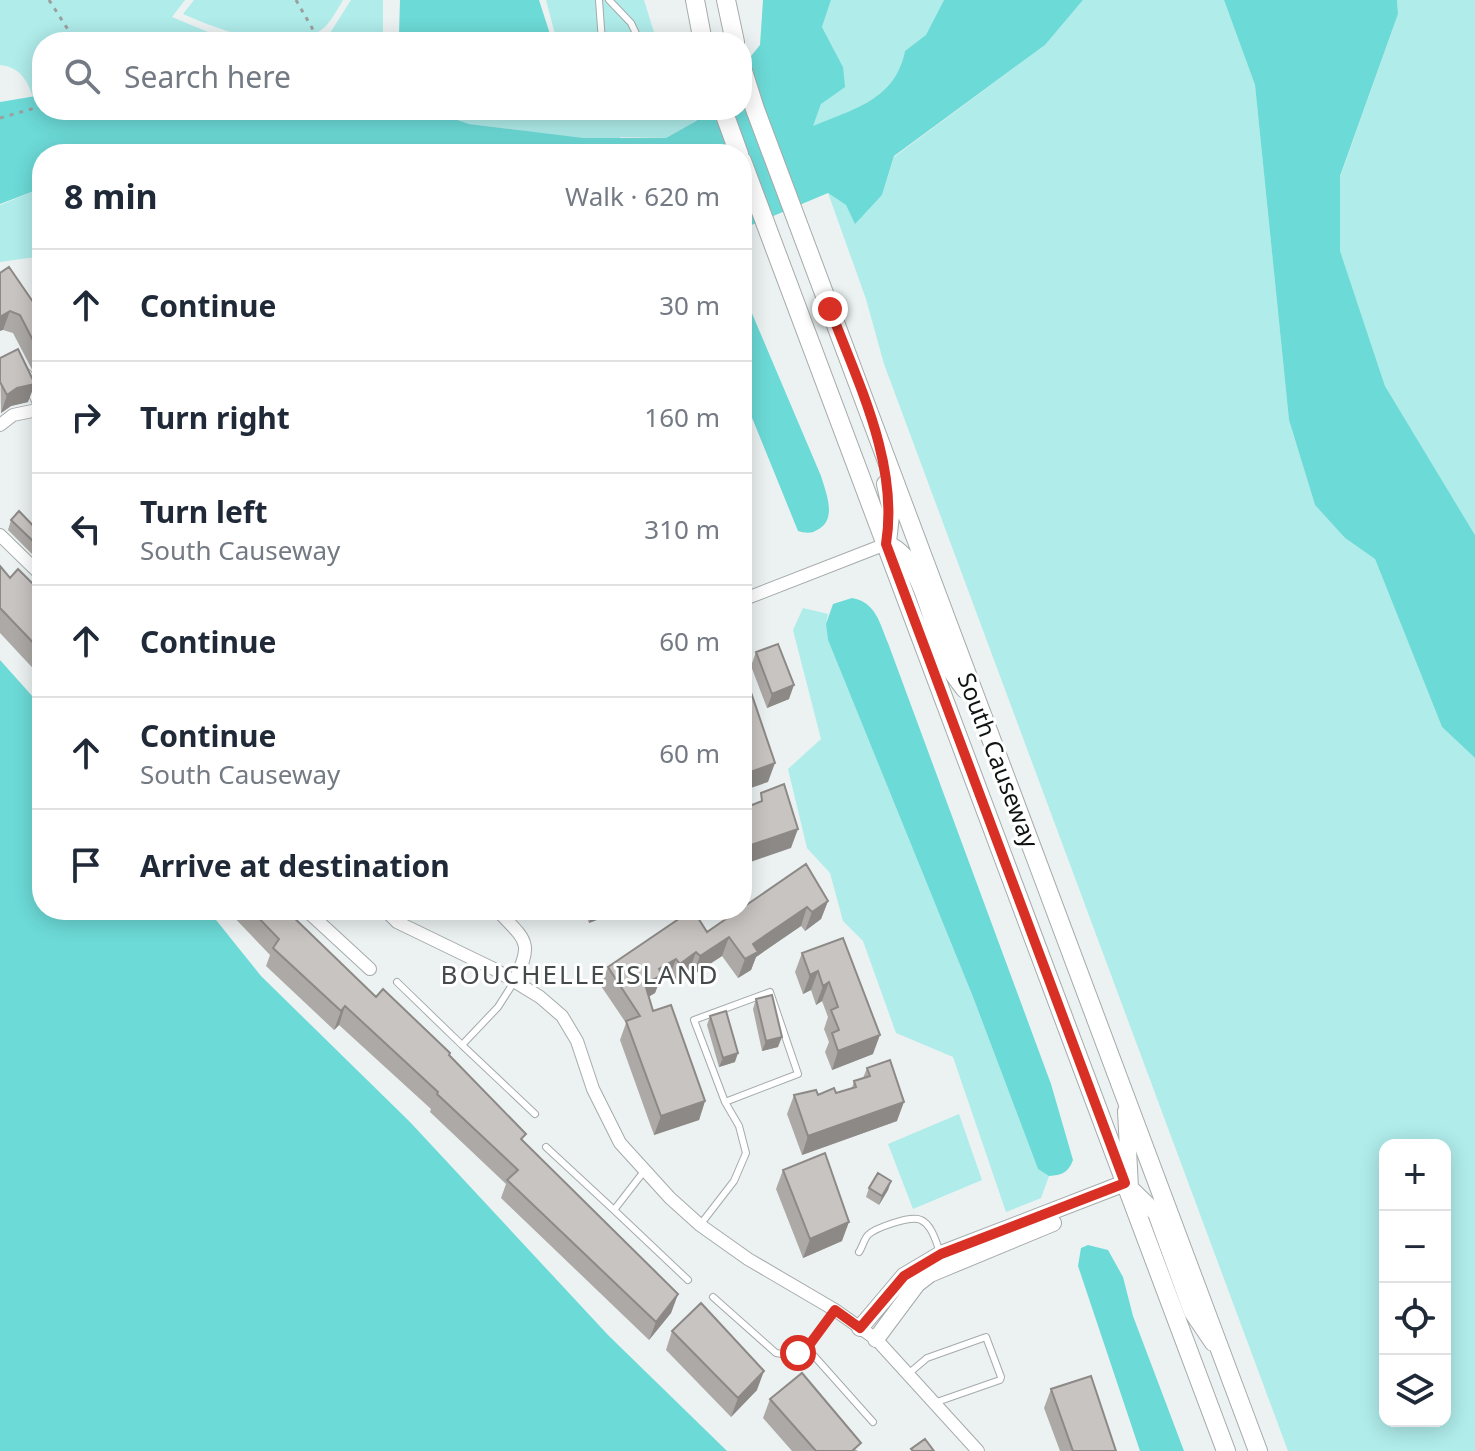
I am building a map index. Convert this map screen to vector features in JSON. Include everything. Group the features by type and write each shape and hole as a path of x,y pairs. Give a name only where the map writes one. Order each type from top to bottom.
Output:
{"main road":[{"path":"695,0 701,32"},
{"path":"726,0 733,32"},
{"name":"South Causeway","path":"752,96 1258,1451"},
{"path":"727,120 735,144"},
{"name":"South Causeway","path":"752,188 1226,1451"},
{"path":"874,426 891,507 886,544 913,565 951,668 982,713"}],"street":[{"path":"22,367 32,388"},
{"path":"0,425 13,415 32,411"},
{"path":"0,535 32,565"},
{"path":"752,596 886,544"},
{"path":"317,920 370,969"},
{"path":"395,920 514,982 540,997 562,1016 577,1041 593,1089 620,1143 645,1170 700,1225 748,1259 835,1310 876,1339 978,1451"},
{"path":"506,920 525,942 525,959 514,982"},
{"path":"1125,1094 1128,1188 1156,1213 1192,1312 1224,1361"},
{"path":"860,1328 904,1276 1128,1188"},
{"path":"876,1339 917,1284 944,1260"}],"lane":[{"path":"599,0 601,32"},
{"path":"609,0 631,23 635,32"},
{"path":"397,982 535,1114"},
{"path":"462,1045 498,1007 514,982"},
{"path":"700,1225 734,1181 746,1153 739,1126 725,1102 694,1020 770,992 798,1074 725,1102"},
{"path":"546,1147 688,1280"},
{"path":"614,1210 645,1170"},
{"path":"859,1252 868,1235 895,1222 913,1218 922,1220 931,1230 944,1260"},
{"path":"713,1297 776,1353 788,1355 807,1348 835,1310"},
{"path":"908,1374 927,1358 986,1337 1000,1380 934,1403"},
{"path":"807,1348 873,1422"}],"path":[{"path":"49,0 70,32"},
{"path":"296,0 314,32"},
{"path":"0,118 32,109"}],"shaded area":[{"path":"0,0 185,0 172,17 208,32 32,32 32,95 22,75 13,68 0,65"},
{"path":"194,0 343,0 330,21 317,32 230,32 183,14"},
{"path":"351,0 383,0 383,32 331,32"},
{"path":"400,0 539,0 549,31 549,32 399,32"},
{"path":"546,0 644,0 654,32 554,32"},
{"path":"763,0 831,0 822,27 843,67 845,87 821,104 813,126 857,108 882,92 900,68 905,51 926,35 944,0 1083,0 1045,45 894,156 882,195 855,224 846,205 828,193 752,225 752,144 32,144 32,192 0,204 0,102 32,97 32,120 458,120 583,138 666,138 697,120 752,120 752,55 760,45"},
{"path":"831,0 944,0 926,36 905,51 900,68 882,92 856,108 812,127 821,104 843,67 822,27"},
{"path":"1083,0 1224,0 1255,85 1289,420 1315,505 1345,538 1375,559 1442,727 1475,758 1475,1451 1288,1451 884,364 866,299 828,193 846,205 855,223 882,195 894,157 1045,45"},
{"path":"1224,0 1397,0 1398,14 1340,176 1340,251 1385,386 1475,535 1475,758 1442,727 1375,559 1345,538 1315,505 1289,420 1255,85"},
{"path":"1397,0 1475,0 1475,535 1385,386 1340,252 1340,177 1398,14"},
{"path":"458,120 696,121 666,138 621,137 613,144 567,144 519,130"},
{"path":"32,192 32,257 0,262 0,205"},
{"path":"752,314 821,476 829,506 823,526 812,532 798,531 752,418"},
{"path":"852,598 872,609 882,629 1051,1084 1073,1160 1067,1171 1061,1174 1049,1176 1038,1169 973,997 828,640 826,624 833,604"},
{"path":"803,608 828,614 828,640 973,997 1038,1169 1049,1176 1041,1198 1006,1212 953,1057 896,1033 863,941 843,921 830,873 807,848 788,769 821,739 793,630"},
{"path":"0,660 32,696 32,920 216,920 261,976 410,1122 608,1335 727,1451 0,1451"},
{"path":"959,1114 982,1180 913,1209 888,1144"},
{"path":"1088,1245 1108,1250 1123,1277 1133,1316 1184,1451 1140,1451 1078,1266 1081,1248"}],"building":[{"path":"9,267 32,300 32,338 20,315 10,311 0,317 0,273"},
{"path":"18,349 32,378 32,385 17,388 7,395 0,382 0,358"},
{"path":"19,511 32,525 32,540 11,520"},
{"path":"0,566 10,578 18,569 32,583 32,642 0,608"},
{"path":"778,644 794,685 772,694 756,652"},
{"path":"752,695 775,763 752,771"},
{"path":"784,784 798,829 752,845 752,805 762,801 761,793"},
{"path":"806,864 828,901 812,912 807,907 753,944 758,952 745,959 729,937 700,956 696,952 680,964 676,959 659,969 662,975 645,984 653,1011 671,1005 705,1101 661,1116 626,1021 640,1016 608,967 677,920 699,920 707,932 724,920 752,920 752,901"},
{"path":"261,920 296,920 376,997 383,989 450,1053 526,1134 521,1139 678,1294 656,1322 507,1180 518,1170 345,1006 341,1011 273,948 279,939"},
{"path":"843,938 880,1035 838,1051 832,1033 839,1030 831,1010 838,1007 829,982 823,986 818,971 810,975 802,953"},
{"path":"772,995 782,1037 766,1041 756,999"},
{"path":"726,1011 738,1053 723,1058 710,1016"},
{"path":"890,1060 904,1102 808,1136 794,1095 816,1090 818,1095 834,1088 836,1093 856,1087 854,1081 870,1076 867,1068"},
{"path":"825,1153 849,1222 810,1239 783,1170"},
{"path":"878,1173 891,1181 882,1196 869,1188"},
{"path":"701,1303 764,1371 738,1398 672,1331"},
{"path":"802,1373 861,1443 852,1451 816,1451 770,1399"},
{"path":"1091,1376 1116,1451 1073,1451 1051,1389"},
{"path":"925,1439 934,1451 911,1449"}],"district":[{"name":"BOUCHELLE ISLAND","path":"580,974"}],"route":[{"path":"798,1353 807,1348 835,1310 860,1328 904,1276 941,1254 1125,1183 886,544 891,507 874,426 830,309"}]}
